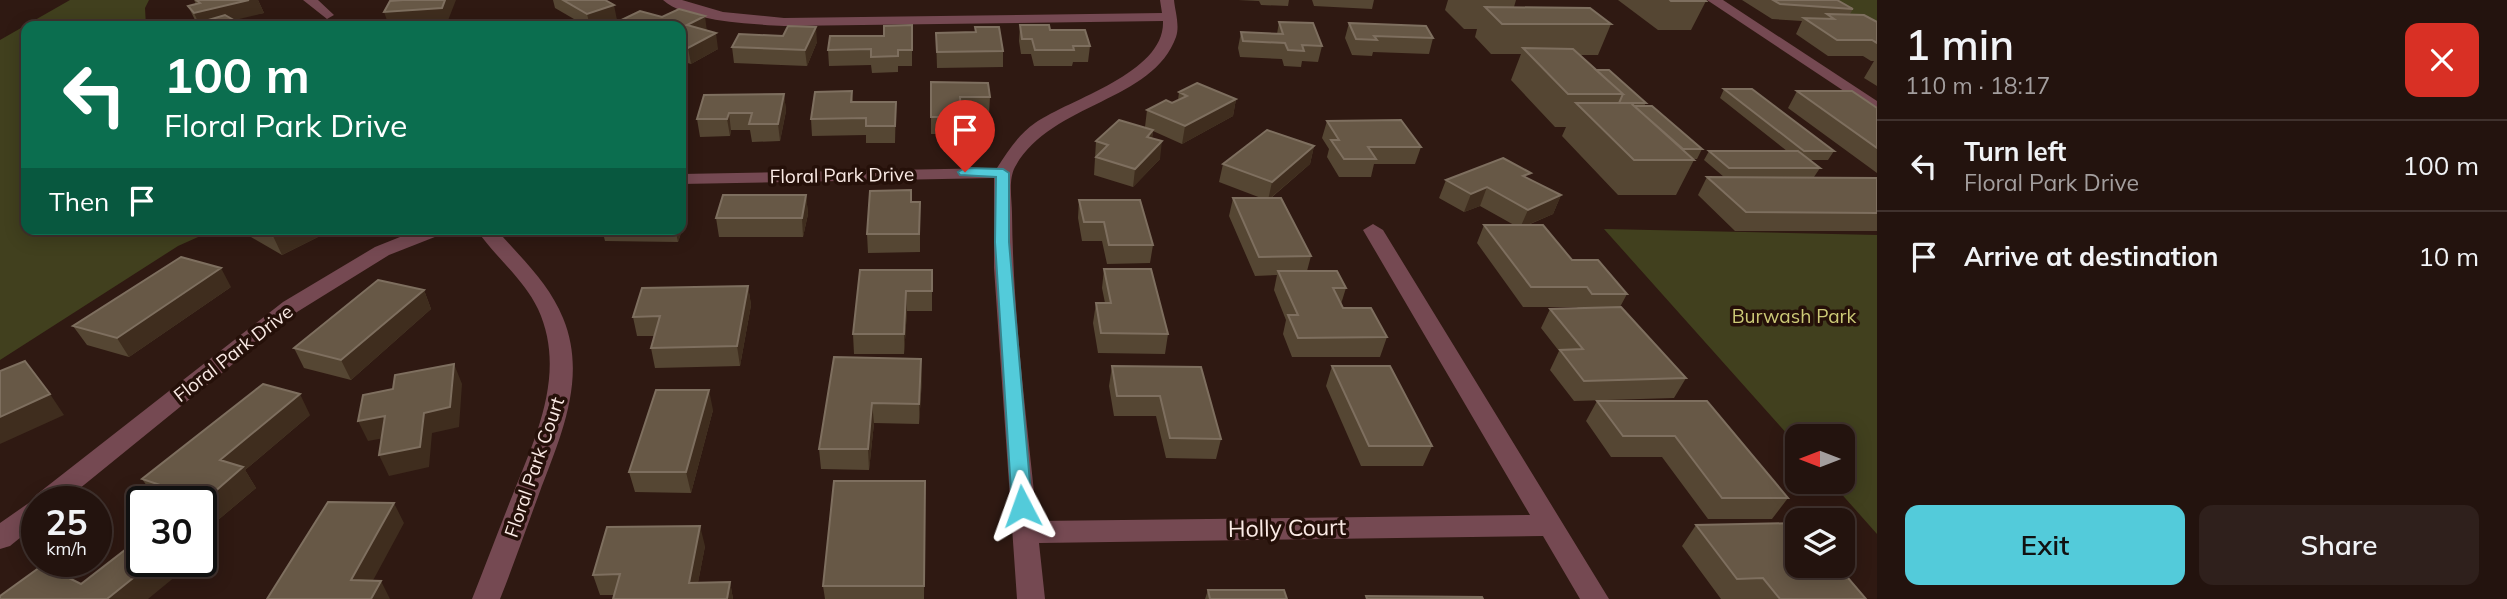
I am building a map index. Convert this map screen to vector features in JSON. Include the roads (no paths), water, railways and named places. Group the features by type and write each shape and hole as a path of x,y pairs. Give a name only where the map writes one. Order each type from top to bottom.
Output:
{"street":[{"path":"310,0 327,15"},
{"path":"670,0 720,15 760,20 820,22 1168,9 1169,37 1152,62 1131,78 1076,104 1030,135 1013,154 1003,173 1002,242 1031,599"},
{"path":"1714,0 1877,108"},
{"name":"Floral Park Drive","path":"686,179 1003,173"},
{"path":"1373,230 1595,599"},
{"name":"Floral Park Drive","path":"65,486 290,307 382,251 423,235"},
{"name":"Floral Park Court","path":"485,599 552,425 560,393 563,359 554,319 544,302 490,235"},
{"path":"0,538 21,522"},
{"name":"Holly Court","path":"1024,532 1551,525"}],"park label":[{"name":"Burwash Park","path":"1794,316"}]}
